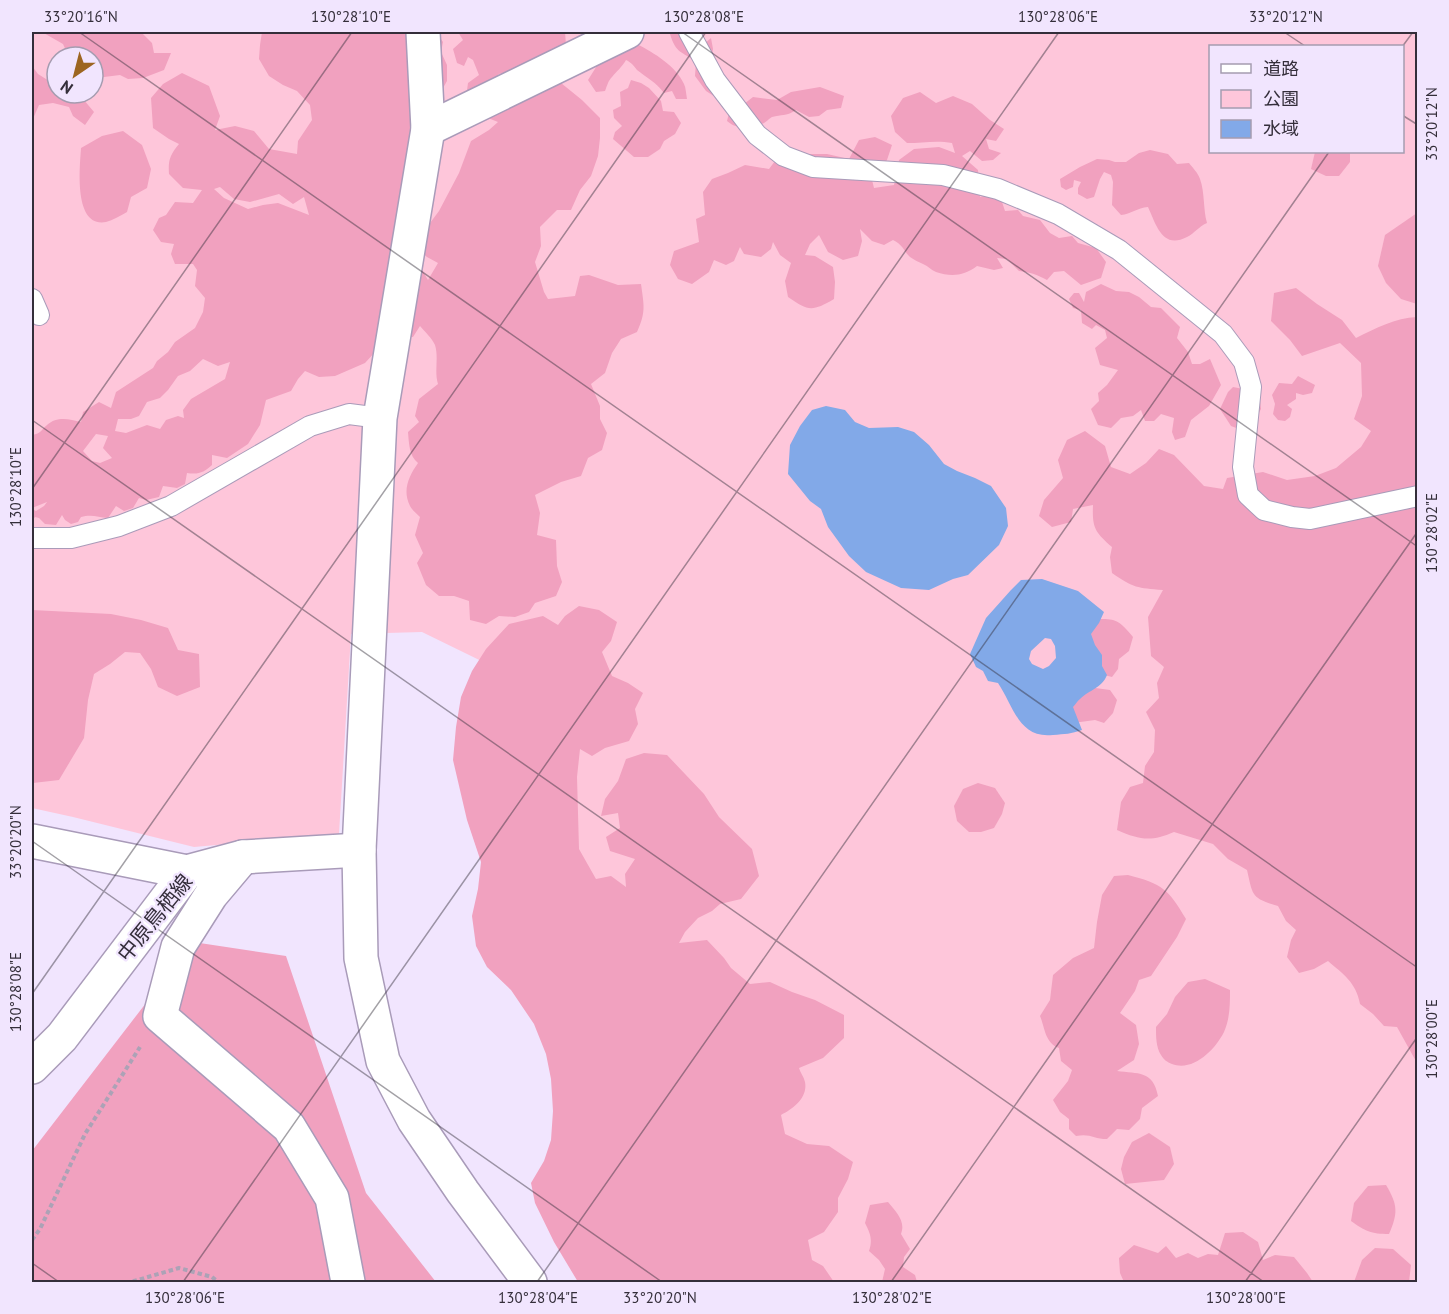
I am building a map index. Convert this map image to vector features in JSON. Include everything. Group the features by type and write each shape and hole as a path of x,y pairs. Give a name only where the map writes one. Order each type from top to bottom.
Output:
{"street":[{"path":"423,32 428,129 380,418 359,850 361,958 383,1061 414,1120 463,1192 530,1282"},
{"path":"428,129 627,32"},
{"path":"32,841 187,872"},
{"name":"中原鳥栖線","path":"32,1067 62,1037 187,872 243,857 359,850"},
{"path":"243,857 211,896 178,947 160,1016 289,1127 332,1198 348,1282"}],"lane":[{"path":"688,32 715,80 758,135 784,156 813,167 943,175 998,189 1058,214 1119,250 1223,334 1244,362 1251,387 1243,467 1248,495 1264,510 1310,519 1418,496"},
{"path":"32,538 71,538 119,526 171,506 310,426 349,414 380,418"}],"path":[{"path":"32,1240 40,1229 85,1134 160,1016"},
{"path":"133,1282 179,1268 212,1277 218,1282"}],"green space":[{"path":"32,32 1417,32 1417,1282 698,1282 512,676 422,632 351,634 339,834 194,847 32,808"}],"shaded area":[{"path":"42,32 141,32 152,43 154,53 171,53 164,70 143,78 128,79 120,75 105,77 105,45 63,44"},
{"path":"262,32 436,32 443,42 441,52 447,65 447,81 439,95 415,258 428,280 438,263 418,249 427,227 439,211 459,173 471,141 498,122 483,116 466,98 468,83 479,75 473,60 468,57 464,66 457,63 453,49 463,40 458,32 565,32 566,45 507,73 498,74 504,80 561,83 600,118 598,156 591,176 580,190 571,210 557,210 540,227 541,246 535,262 548,299 575,296 580,276 589,275 618,285 641,284 643,309 637,332 621,339 612,353 605,373 591,384 600,406 600,419 607,433 602,450 588,458 581,476 561,482 535,495 540,513 537,535 556,540 557,566 562,582 556,596 535,603 529,612 515,617 499,616 486,624 470,620 469,601 454,596 439,596 426,585 417,563 423,553 415,535 420,517 410,506 407,489 409,478 418,463 411,453 408,432 419,422 415,416 419,399 438,384 435,345 420,326 413,337 402,337 376,351 365,363 335,376 319,377 305,371 291,391 266,400 260,425 248,444 227,458 212,455 212,465 195,474 187,473 185,484 177,488 163,486 159,497 146,500 139,498 133,508 124,511 116,506 108,518 85,516 71,524 62,515 56,525 45,524 35,517 32,521 32,509 36,511 47,502 32,508 32,435 39,433 55,420 68,419 81,422 83,412 99,402 111,408 116,392 153,368 175,342 195,328 203,312 205,298 195,286 197,270 193,264 175,264 171,254 174,244 161,242 153,230 159,218 166,215 175,202 193,203 202,190 183,188 169,174 170,158 179,144 153,128 151,98 163,84 182,73 209,86 220,116 215,130 235,126 254,131 269,149 297,154 298,141 312,120 310,105 297,91 269,76 259,59","holes":["220,187 234,199 250,202 279,194 293,204 304,197 309,215 278,203 248,209 224,198 214,189","203,359 218,366 230,362 225,379 191,399 183,410 184,418 178,416 166,420 160,429 147,425 126,433 115,431 118,419 131,419 139,416 147,402 160,398 178,376 190,371","96,434 108,436 103,448 112,458 100,463 92,461 83,451"]},
{"path":"663,32 681,32 703,45 711,38 713,49 711,61 744,104 753,97 777,100 791,92 820,87 844,96 841,108 827,110 819,116 809,117 796,110 772,117 755,126 745,128 735,126 727,121 729,113 723,102 706,91 695,76 696,62 677,49 670,34 663,34"},
{"path":"637,44 676,71 685,86 687,99 676,99 672,91 664,93 626,60 610,80 605,91 596,92 588,80 598,64"},
{"path":"32,66 45,78 45,104 39,105 32,121"},
{"path":"631,80 649,88 661,101 663,111 674,112 681,123 675,134 664,141 660,149 648,157 634,157 613,139 615,132 622,126 614,118 613,110 621,106 620,92 628,88"},
{"path":"920,92 936,103 953,96 972,104 1004,129 996,141 986,139 989,149 1001,153 993,160 982,161 970,151 962,156 978,170 980,197 991,194 1002,202 1005,211 1018,210 1023,216 1040,220 1050,233 1059,238 1072,236 1078,243 1096,248 1106,262 1101,278 1081,285 1064,271 1054,272 1047,280 1019,271 1007,259 997,258 1003,268 994,270 977,266 962,274 942,274 912,258 893,240 884,245 872,241 860,229 862,241 858,256 843,260 828,252 819,235 810,244 805,255 815,256 833,267 835,282 834,299 815,308 801,305 788,297 785,281 791,263 780,255 773,242 771,249 761,257 744,254 740,247 734,261 726,265 714,260 709,272 692,284 678,279 670,265 674,251 699,242 696,219 705,215 703,192 712,179 745,165 769,169 775,161 809,154 827,154 849,159 859,140 875,137 892,145 887,160 872,180 874,188 894,185 899,160 914,149 939,147 955,153 952,143 907,143 895,132 891,116 903,98"},
{"path":"61,105 88,105 94,112 85,125 73,116 69,107"},
{"path":"123,131 142,145 151,169 147,188 131,197 127,212 106,222 95,221 88,216 83,206 80,181 81,148 102,136"},
{"path":"1150,150 1168,154 1177,164 1189,163 1199,177 1207,223 1187,237 1178,240 1166,238 1157,227 1148,207 1121,215 1112,205 1111,175 1104,172 1094,197 1087,199 1078,194 1081,182 1074,180 1073,187 1066,190 1061,187 1060,179 1097,159 1126,162 1139,153"},
{"path":"1315,153 1350,153 1350,162 1339,176 1326,176 1311,169"},
{"path":"1417,213 1417,304 1401,299 1386,283 1378,266 1385,235"},
{"path":"1101,284 1116,291 1129,292 1151,307 1161,308 1180,327 1177,338 1188,352 1192,364 1200,364 1210,359 1221,385 1209,406 1191,420 1185,437 1175,440 1172,432 1174,418 1161,414 1154,421 1145,421 1141,410 1133,416 1121,418 1111,428 1098,425 1091,409 1099,401 1098,393 1118,370 1100,365 1095,348 1107,338 1105,330 1096,325 1092,329 1082,323 1081,310 1073,308 1069,299 1074,293 1079,293 1084,302 1086,292"},
{"path":"1296,288 1342,320 1356,338 1393,321 1417,317 1417,1063 1397,1027 1384,1026 1360,1004 1352,984 1328,961 1314,969 1299,973 1287,957 1296,930 1286,921 1278,906 1263,901 1255,895 1247,870 1228,859 1213,844 1174,832 1146,838 1117,830 1121,802 1130,787 1143,783 1145,766 1154,752 1155,730 1146,712 1159,698 1157,683 1164,667 1151,656 1148,617 1163,590 1136,586 1112,573 1110,557 1112,547 1096,529 1093,505 1073,509 1071,522 1052,527 1039,516 1044,500 1063,478 1058,460 1067,440 1085,431 1105,446 1111,467 1130,474 1146,463 1159,449 1174,455 1204,486 1223,489 1227,478 1263,472 1287,480 1315,476 1336,468 1361,447 1371,431 1354,419 1362,396 1361,363 1340,343 1302,356 1271,321 1274,293"},
{"path":"1298,376 1315,385 1312,393 1303,395 1296,393 1296,399 1287,405 1292,409 1290,417 1285,421 1278,420 1273,414 1275,404 1272,395 1279,383 1292,384"},
{"path":"1233,387 1259,392 1261,409 1254,422 1239,429 1231,426 1220,409"},
{"path":"579,606 599,610 617,622 611,641 602,652 612,676 643,693 635,709 638,724 629,741 605,748 592,756 580,749 577,777 579,849 596,879 611,876 626,887 625,874 635,859 610,851 606,837 620,828 618,813 601,816 605,799 618,781 626,759 644,753 667,755 704,794 719,817 752,849 759,876 741,899 720,904 698,918 685,932 679,943 707,940 731,968 750,984 770,982 815,1000 844,1015 844,1038 823,1058 799,1068 805,1082 804,1093 795,1106 781,1115 785,1134 807,1144 829,1146 853,1162 848,1179 838,1198 838,1212 824,1232 808,1240 812,1260 823,1266 834,1282 578,1282 554,1242 535,1203 531,1183 544,1161 551,1140 553,1111 551,1079 546,1054 534,1024 511,990 487,967 476,946 472,916 481,862 467,820 453,760 461,697 472,671 486,649 509,624 543,616 558,625 565,616"},
{"path":"32,610 111,614 168,628 178,650 199,654 200,687 177,696 158,687 151,669 140,653 125,652 94,674 88,700 84,738 59,780 32,785"},
{"path":"1090,619 1114,620 1133,637 1129,651 1119,659 1118,669 1112,677 1096,673 1081,637"},
{"path":"1088,687 1110,690 1117,700 1113,713 1104,723 1095,720 1073,723 1069,710"},
{"path":"978,783 995,788 1005,803 994,828 981,832 969,832 957,821 954,806 963,789"},
{"path":"1128,875 1149,881 1163,889 1186,919 1151,976 1139,980 1135,991 1120,1013 1136,1025 1139,1044 1134,1060 1117,1071 1138,1073 1148,1077 1156,1088 1158,1096 1142,1108 1140,1119 1129,1130 1117,1129 1107,1139 1085,1135 1076,1136 1069,1129 1069,1119 1060,1112 1053,1100 1068,1081 1072,1070 1061,1061 1059,1048 1048,1039 1040,1016 1050,1000 1053,975 1073,958 1094,948 1102,895 1114,876"},
{"path":"193,942 286,956 366,1193 436,1282 32,1282 32,1151"},
{"path":"1205,979 1230,990 1229,1017 1224,1032 1215,1046 1202,1058 1188,1065 1172,1064 1164,1060 1159,1052 1156,1027 1167,1014 1175,997 1188,982"},
{"path":"1149,1133 1170,1147 1174,1164 1164,1180 1125,1184 1121,1169 1124,1157 1132,1142"},
{"path":"1386,1185 1395,1204 1394,1220 1389,1234 1368,1231 1351,1221 1354,1203 1368,1186"},
{"path":"888,1202 899,1217 902,1225 901,1234 910,1249 904,1257 903,1267 915,1275 917,1282 882,1282 885,1269 869,1251 870,1236 865,1223 870,1205"},
{"path":"1243,1232 1258,1242 1263,1260 1275,1255 1294,1257 1313,1282 1124,1282 1120,1273 1119,1258 1134,1245 1158,1253 1166,1246 1176,1258 1188,1253 1198,1258 1208,1254 1218,1255 1225,1233"},
{"path":"1375,1248 1393,1249 1411,1265 1409,1282 1354,1282 1362,1260"}],"water":[{"path":"826,406 845,410 855,422 869,428 898,427 914,432 929,445 944,464 991,486 1006,508 1008,526 999,545 968,575 929,590 901,588 866,572 849,556 828,527 821,509 810,501 788,474 790,445 800,426 812,410"},
{"path":"1042,579 1078,591 1104,612 1091,634 1102,655 1102,666 1107,675 1102,683 1073,707 1082,730 1053,735 1032,732 1019,720 998,683 988,681 983,671 976,667 970,654 986,618 1021,580","holes":["1045,638 1051,639 1055,646 1056,658 1043,669 1032,664 1029,659 1031,651"]}]}
